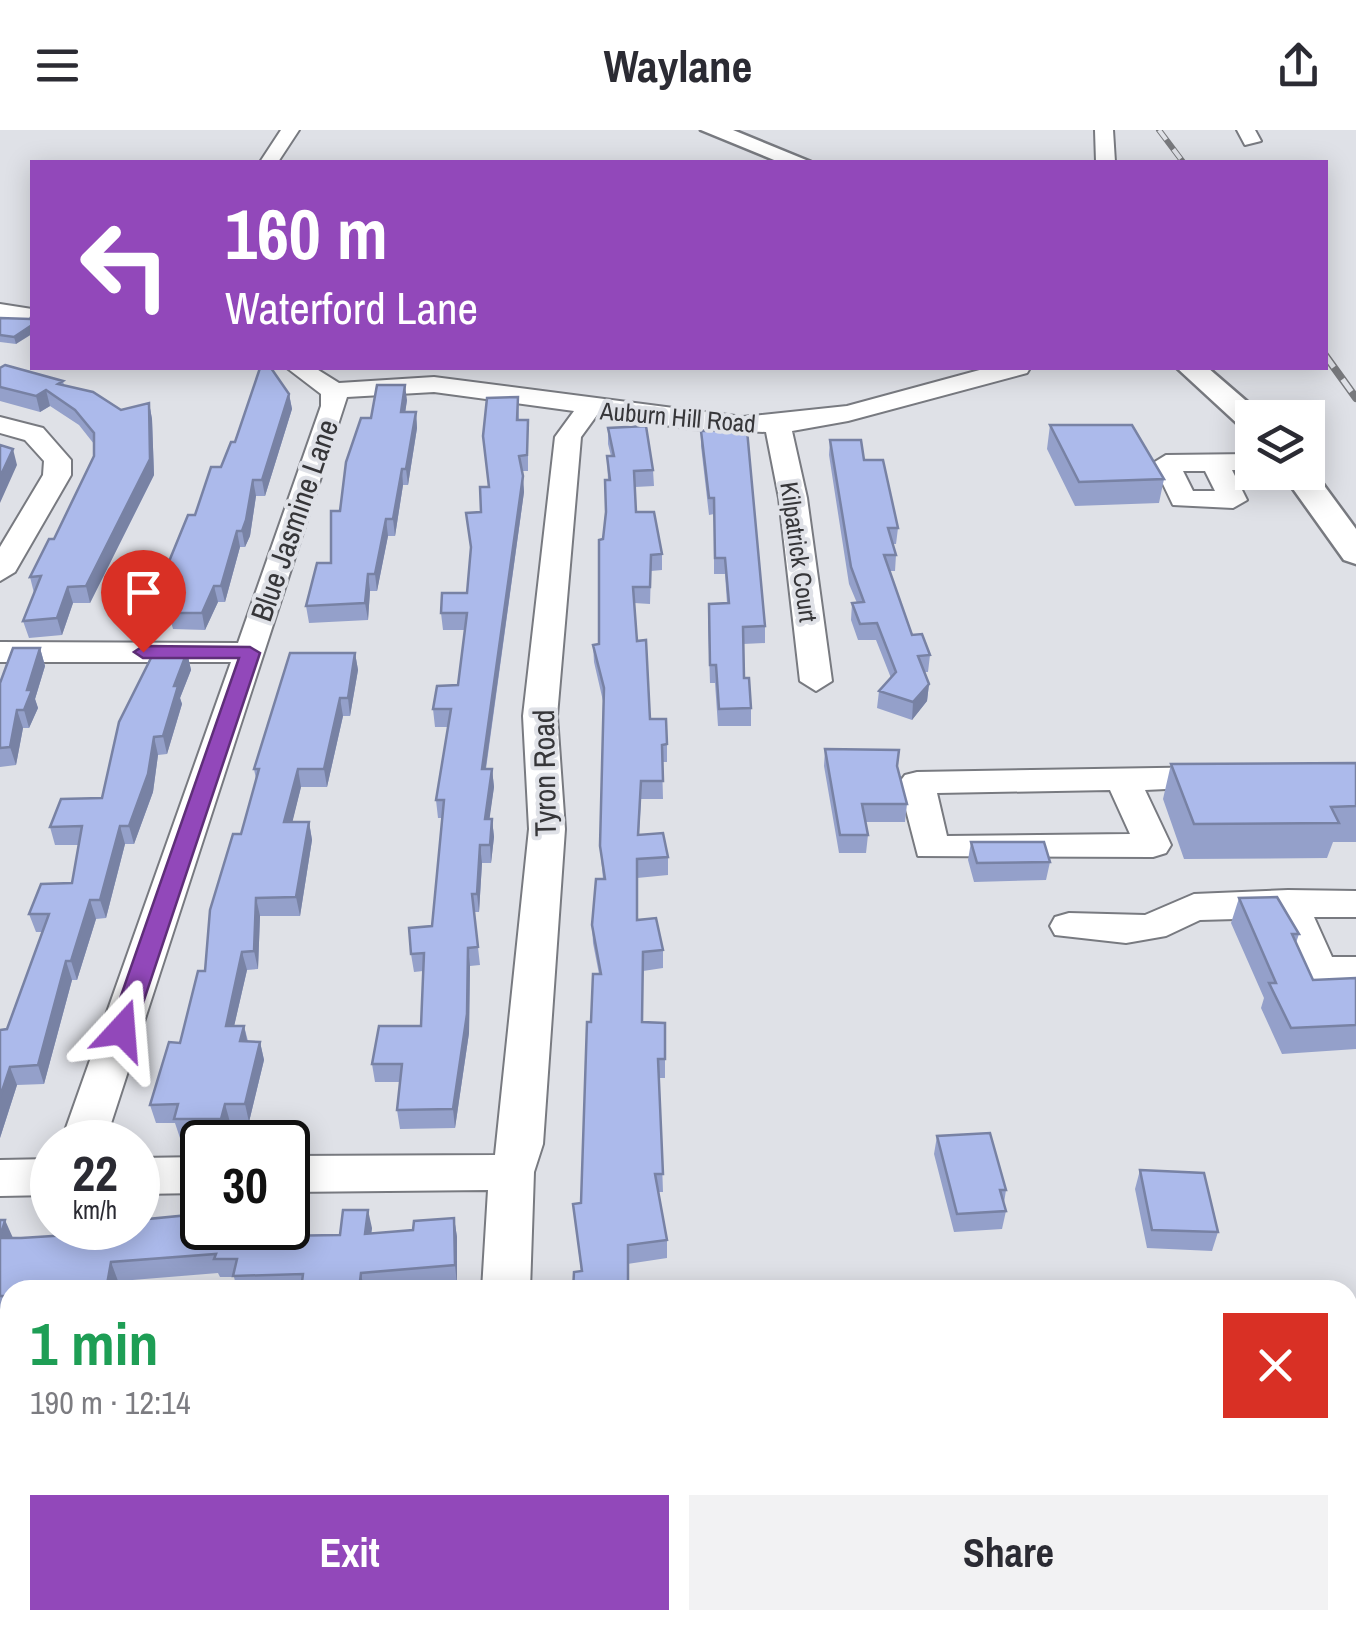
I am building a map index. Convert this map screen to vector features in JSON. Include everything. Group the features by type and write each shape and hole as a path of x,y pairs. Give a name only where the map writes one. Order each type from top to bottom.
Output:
{"main road":[{"path":"715,130 794,160"},
{"path":"1194,370 1235,405"},
{"path":"1242,370 1262,400"},
{"path":"1310,490 1356,552"}],"street":[{"path":"270,160 290,130"},
{"path":"1097,132 1105,160"},
{"path":"0,311 30,316"},
{"name":"Blue Jasmine Lane","path":"91,1120 334,406 334,392 302,370"},
{"name":"Auburn Hill Road","path":"334,392 370,385 435,384 674,421 778,425 864,412 962,380 1009,370"},
{"name":"Tyron Road","path":"507,1280 547,830 540,716 568,437 589,408"},
{"path":"0,425 34,434 58,460 58,475 0,572"},
{"name":"Kilpatrick Court","path":"778,425 794,498 816,680"},
{"path":"1215,462 1235,462"},
{"path":"0,652 250,653"},
{"path":"1123,780 1153,845 931,848 917,784 992,782 1123,780 1259,778"},
{"path":"1288,903 1319,972 1356,971"},
{"path":"1069,926 1126,930 1152,926 1194,907 1356,904"},
{"path":"310,1172 517,1158"},
{"path":"0,1178 30,1177"}],"building":[{"path":"0,318 30,319 30,326 14,337 0,335"},
{"path":"5,365 93,392 121,410 149,403 150,459 86,586 68,587 57,618 23,621 41,576 30,577 49,539 54,539 94,456 94,433 75,410 46,390 36,396 0,387 0,368"},
{"path":"259,370 272,370 289,394 262,480 253,480 246,520 242,531 237,531 221,586 214,586 202,613 169,613 172,605 158,605 167,586 159,586 188,515 195,515 211,467 221,467 231,442 235,442"},
{"path":"377,385 405,385 401,412 416,412 393,519 386,519 375,574 368,574 365,603 306,606 317,563 331,563 331,511 340,511 346,462 361,418 371,418"},
{"path":"518,397 517,420 528,420 527,455 519,456 523,476 482,769 492,769 485,819 492,819 490,845 480,845 477,894 472,894 478,947 468,948 467,1014 453,1109 397,1110 402,1064 372,1064 379,1026 421,1026 424,953 411,954 409,928 432,926 444,800 436,800 451,709 433,709 437,686 458,685 467,613 441,613 442,593 467,593 471,547 466,513 481,512 480,487 489,487 483,436 487,398"},
{"path":"1050,425 1132,425 1164,479 1079,482"},
{"path":"646,426 653,470 634,471 636,512 654,512 662,554 651,555 650,587 633,587 637,641 646,640 650,719 666,719 663,781 641,781 638,835 663,833 668,857 637,859 637,920 656,918 663,950 643,952 642,1022 665,1023 665,1059 658,1059 663,1174 655,1174 667,1240 628,1245 628,1280 574,1280 574,1272 582,1271 573,1204 581,1203 587,1022 591,1022 593,974 601,974 592,925 596,879 605,879 600,846 604,688 593,645 599,644 599,540 603,539 606,512 605,480 610,480 607,456 614,456 608,428"},
{"path":"747,430 765,626 743,627 744,678 749,678 751,708 719,709 716,665 710,665 709,604 729,603 725,558 715,558 714,498 709,498 701,431"},
{"path":"830,440 861,440 864,460 883,460 898,528 888,528 896,555 884,555 912,635 922,634 930,655 918,656 929,684 913,702 879,691 896,672 877,623 860,624 852,603 864,602 851,567"},
{"path":"0,445 13,449 0,477"},
{"path":"13,648 40,648 27,690 32,690 24,710 17,710 10,747 0,748 0,683"},
{"path":"154,652 187,652 174,686 178,686 163,736 154,737 148,774 129,826 120,826 100,900 90,900 71,961 66,961 38,1065 10,1067 0,1097 0,1030 7,1029 49,914 29,914 41,884 72,883 82,826 50,827 61,799 102,798 119,722"},
{"path":"290,653 355,653 348,698 340,698 324,769 298,769 284,822 309,822 296,897 256,898 254,951 242,952 226,1026 244,1026 240,1041 260,1042 245,1104 225,1104 221,1119 174,1119 178,1104 150,1105 169,1042 180,1043 198,971 205,971 210,910 233,834 241,834 259,769 254,769"},
{"path":"825,749 899,750 897,766 907,804 862,804 868,835 840,835"},
{"path":"1356,763 1356,806 1331,807 1339,823 1194,824 1171,764"},
{"path":"971,842 1044,842 1050,862 977,863"},
{"path":"1277,897 1299,934 1292,934 1313,980 1356,978 1356,1025 1291,1028 1269,983 1276,983 1239,898"},
{"path":"990,1133 1006,1190 1000,1190 1006,1211 957,1214 937,1136"},
{"path":"1140,1170 1204,1173 1218,1232 1152,1230"},
{"path":"343,1210 368,1210 365,1234 413,1230 414,1221 454,1218 455,1265 361,1273 360,1280 302,1280 303,1274 233,1276 237,1259 214,1259 216,1254 111,1262 108,1280 0,1280 0,1238 30,1237 30,1250 160,1250 160,1218 180,1216 180,1250 310,1250 310,1235 340,1235"}],"railway":[{"path":"1159,130 1182,160"},
{"path":"1328,359 1356,398"}],"route":[{"path":"122,1030 250,653 143,652"}]}
